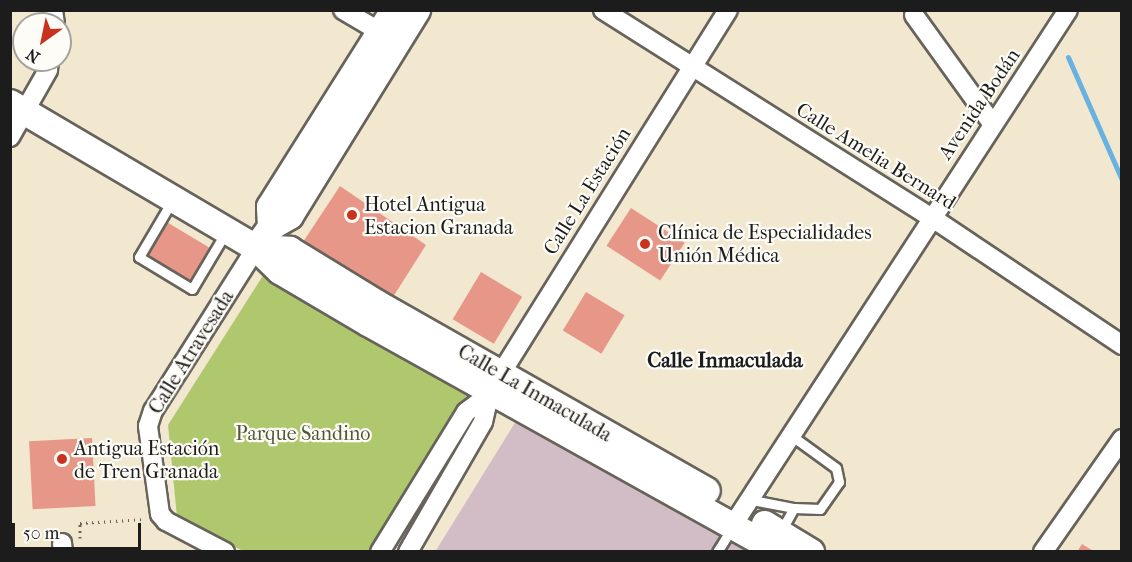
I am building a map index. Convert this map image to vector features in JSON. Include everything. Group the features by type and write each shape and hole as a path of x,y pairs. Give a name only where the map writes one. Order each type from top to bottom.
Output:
{"main road":[{"name":"Calle Atravesada","path":"256,248 271,227 270,207 327,136 390,28 417,10"},
{"name":"Calle La Inmaculada","path":"18,107 256,248 280,271 373,314 492,387 743,512 780,542 811,552"}],"street":[{"path":"344,10 390,28"},
{"name":"Calle Amelia Bernard","path":"603,10 931,217 1122,345"},
{"name":"Calle La Estación","path":"380,552 466,412 492,387 728,10"},
{"name":"Avenida Bodán","path":"743,512 931,217 1068,10"},
{"path":"914,15 992,123"},
{"path":"10,137 18,107 41,72"},
{"name":"Calle Atravesada","path":"163,518 149,419 256,248"},
{"name":"Calle La Estación","path":"408,552 483,422 492,387"},
{"path":"1043,552 1122,439"},
{"path":"163,518 225,552"}],"lane":[{"path":"173,199 138,257 192,289 227,230"},
{"path":"717,552 743,512 794,508 820,509 839,482 836,468 792,436"},
{"path":"780,542 794,508"}],"path":[{"path":"68,546 80,523 163,518"}],"shaded area":[{"path":"516,421 746,551 435,552"}],"green space":[{"name":"Parque Sandino","path":"264,274 474,391 378,551 243,551 177,517 168,425"}],"building":[{"name":"Hotel Antigua Estacion Granada","path":"340,186 426,245 393,297 299,248"},
{"name":"Clínica de Especialidades Unión Médica","path":"631,208 685,243 660,281 606,246"},
{"path":"165,221 210,248 190,280 145,254"},
{"path":"481,272 522,297 494,344 453,319"},
{"path":"586,292 625,315 601,354 563,331"},
{"name":"Antigua Estación de Tren Granada","path":"92,438 96,506 33,509 29,441"},
{"path":"1082,544 1095,552 1077,552"}],"waterway":[{"path":"1068,57 1122,180"}],"place":[{"name":"Hotel Antigua Estacion Granada","path":"352,215"},
{"name":"Clínica de Especialidades Unión Médica","path":"645,244"},
{"name":"Antigua Estación de Tren Granada","path":"62,459"}],"district":[{"name":"Calle Inmaculada","path":"725,360"}]}
